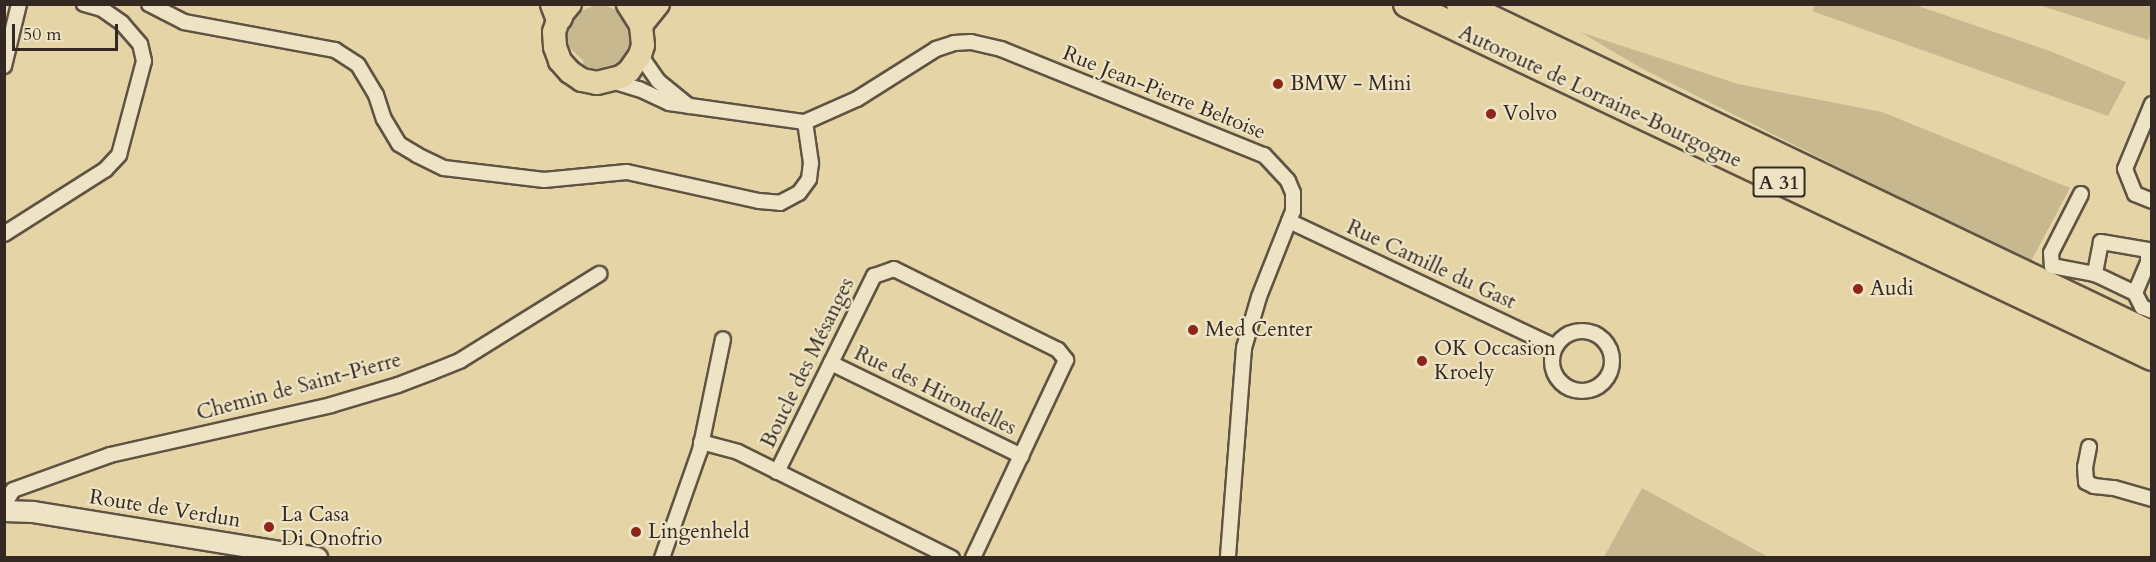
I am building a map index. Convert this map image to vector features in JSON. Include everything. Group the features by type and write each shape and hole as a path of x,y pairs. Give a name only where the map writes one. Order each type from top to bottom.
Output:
{"highway":[{"name":"Autoroute de Lorraine-Bourgogne","path":"1407,4 2151,357"},
{"name":"Autoroute de Lorraine-Bourgogne","path":"1460,4 2151,335"},
{"path":"1498,4 1576,46 1591,67"}],"main road":[{"path":"561,9 554,32 555,47 560,61 582,80 597,83 612,81 629,71 640,55 643,35 641,25 628,4"},
{"path":"641,25 657,4"},
{"name":"Route de Verdun","path":"5,511 33,512 317,558"}],"street":[{"path":"4,66 19,4"},
{"path":"4,234 112,164 119,155 144,61 140,44 122,23 102,9 84,4"},
{"path":"155,6 184,22 335,50 358,65 376,95 384,119 399,144 417,156 444,168 544,180 627,172 759,201 780,203 799,193 809,179 811,163 805,122 669,103 639,89 612,81"},
{"name":"Rue Jean-Pierre Beltoise","path":"805,122 857,99 936,49 954,43 971,42 1000,49 1264,155 1288,181 1293,193 1289,221 1258,297 1244,348 1228,558"},
{"path":"640,55 657,81 689,106"},
{"path":"2151,104 2125,169 2135,194 2151,201"},
{"path":"2081,194 2051,253 2052,266 2095,274 2135,293 2142,307 2151,311"},
{"name":"Rue Camille du Gast","path":"1289,221 1555,347"},
{"path":"2095,274 2101,242 2148,250 2148,263 2135,293"},
{"name":"Boucle des Mésanges","path":"777,472 874,276 894,269 1058,350 1066,360 973,558"},
{"name":"Chemin de Saint-Pierre","path":"5,511 5,503 13,490 110,455 331,405 398,386 461,360 599,274"},
{"path":"1578,331 1596,334 1609,348 1611,367 1608,376 1593,389 1572,389 1557,377 1553,367 1555,347 1561,339 1578,331"},
{"path":"662,558 701,441 723,339"},
{"name":"Rue des Hirondelles","path":"831,363 1022,456"},
{"path":"701,441 738,452 952,558"},
{"path":"2089,447 2085,467 2086,482 2151,500"}],"shaded area":[{"path":"1815,5 1915,5 2047,50 2126,82 2108,116 1812,11"},
{"path":"2039,5 2151,5 2151,34 2148,40"},
{"path":"593,6 606,6 617,10 626,18 632,29 634,43 626,62 607,73 584,70 583,60 566,45 570,22 577,13"},
{"path":"1580,32 1738,84 1882,112 2070,188 2030,263 1641,68"},
{"path":"1642,488 1768,557 1604,557"}],"place":[{"name":"BMW - Mini","path":"1278,84"},
{"name":"Volvo","path":"1491,114"},
{"name":"Audi","path":"1858,289"},
{"name":"Med Center","path":"1193,330"},
{"name":"OK Occasion Kroely","path":"1422,361"},
{"name":"La Casa Di Onofrio","path":"269,527"},
{"name":"Lingenheld","path":"636,532"}]}
